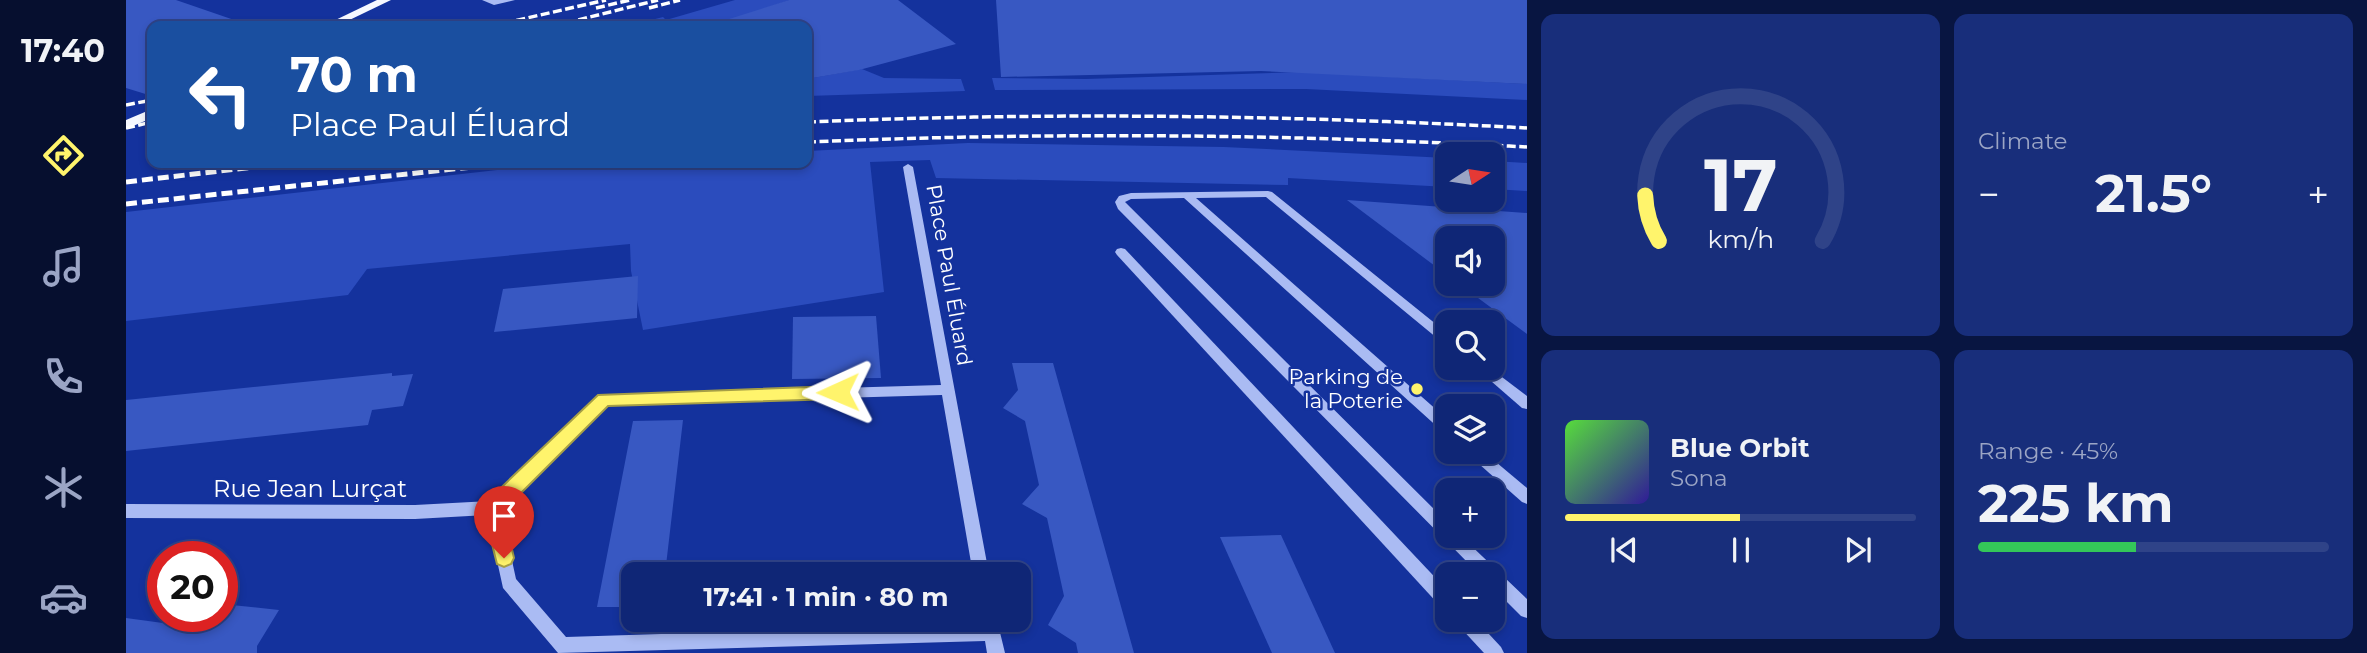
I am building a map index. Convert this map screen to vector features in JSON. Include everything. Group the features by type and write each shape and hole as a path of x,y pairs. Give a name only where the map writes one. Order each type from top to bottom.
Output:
{"main road":[{"path":"340,21 386,0"},
{"path":"126,113 147,103"},
{"path":"126,125 147,115"}],"lane":[{"path":"486,0 494,3 511,0"},
{"name":"Place Paul Éluard","path":"908,167 979,562"},
{"path":"1435,330 1268,194 1131,196 1121,202 1122,207 1435,520"},
{"path":"1186,195 1435,416"},
{"path":"1122,252 1435,588"},
{"path":"1497,380 1527,404"},
{"name":"Place Paul Éluard","path":"493,508 604,400 946,390"},
{"path":"1489,464 1527,498"},
{"path":"493,508 509,583 562,646 862,632"},
{"name":"Rue Jean Lurçat","path":"126,510 415,512 493,508"},
{"path":"1463,548 1477,562"},
{"path":"1505,589 1527,610"},
{"path":"991,632 996,653"},
{"path":"1476,632 1495,653"}],"shaded area":[{"path":"735,0 790,0 727,21 647,21 663,17 666,20"},
{"path":"862,69 884,78 961,79 965,91 812,96 812,78"},
{"path":"1299,72 1527,84 1527,100 1306,89 995,90 992,78 1086,79"},
{"path":"968,143 1224,147 1435,157 1435,186 1288,178 1288,185 936,178 930,160 870,162 884,292 643,330 631,271 630,244 367,269 348,295 126,321 126,212 520,168 812,168 812,151"},
{"path":"1505,162 1527,163 1527,191 1505,190"}],"building":[{"path":"126,0 176,0 237,21 147,21 147,94 126,88"},
{"path":"789,0 898,0 956,44 859,70 812,78 812,21 726,20"},
{"path":"996,0 1527,0 1527,84 1261,71 1001,77"},
{"path":"1347,200 1435,206 1435,212 1527,213 1527,334 1505,318 1505,310 1494,310 1475,296 1505,296 1505,226 1435,226 1435,266"},
{"path":"638,276 637,318 494,332 503,289"},
{"path":"876,316 881,378 792,379 793,317"},
{"path":"1012,363 1053,363 1134,653 1078,653 1076,643 1048,625 1064,596 1047,518 1022,504 1039,485 1025,421 1003,408 1018,390"},
{"path":"392,373 392,376 413,374 403,406 372,410 368,425 126,451 126,400"},
{"path":"683,420 666,562 621,562 621,607 597,607 633,421"},
{"path":"1281,535 1335,653 1272,653 1220,537"},
{"path":"238,606 279,610 257,646 257,653 126,653 126,618 147,621 147,632 238,632"}],"railway":[{"path":"514,21 606,0"},
{"path":"596,8 630,0"},
{"path":"574,21 658,0"},
{"path":"649,8 680,0"},
{"path":"126,105 147,101"},
{"path":"812,122 1167,116 1527,128"},
{"path":"126,128 147,123"},
{"path":"812,142 1167,136 1347,139 1527,147"},
{"path":"126,182 245,168"},
{"path":"126,204 463,168"}],"place":[{"name":"Parking de la Poterie","path":"1417,389"}],"route":[{"path":"504,558 493,508 604,400 838,392"}]}
